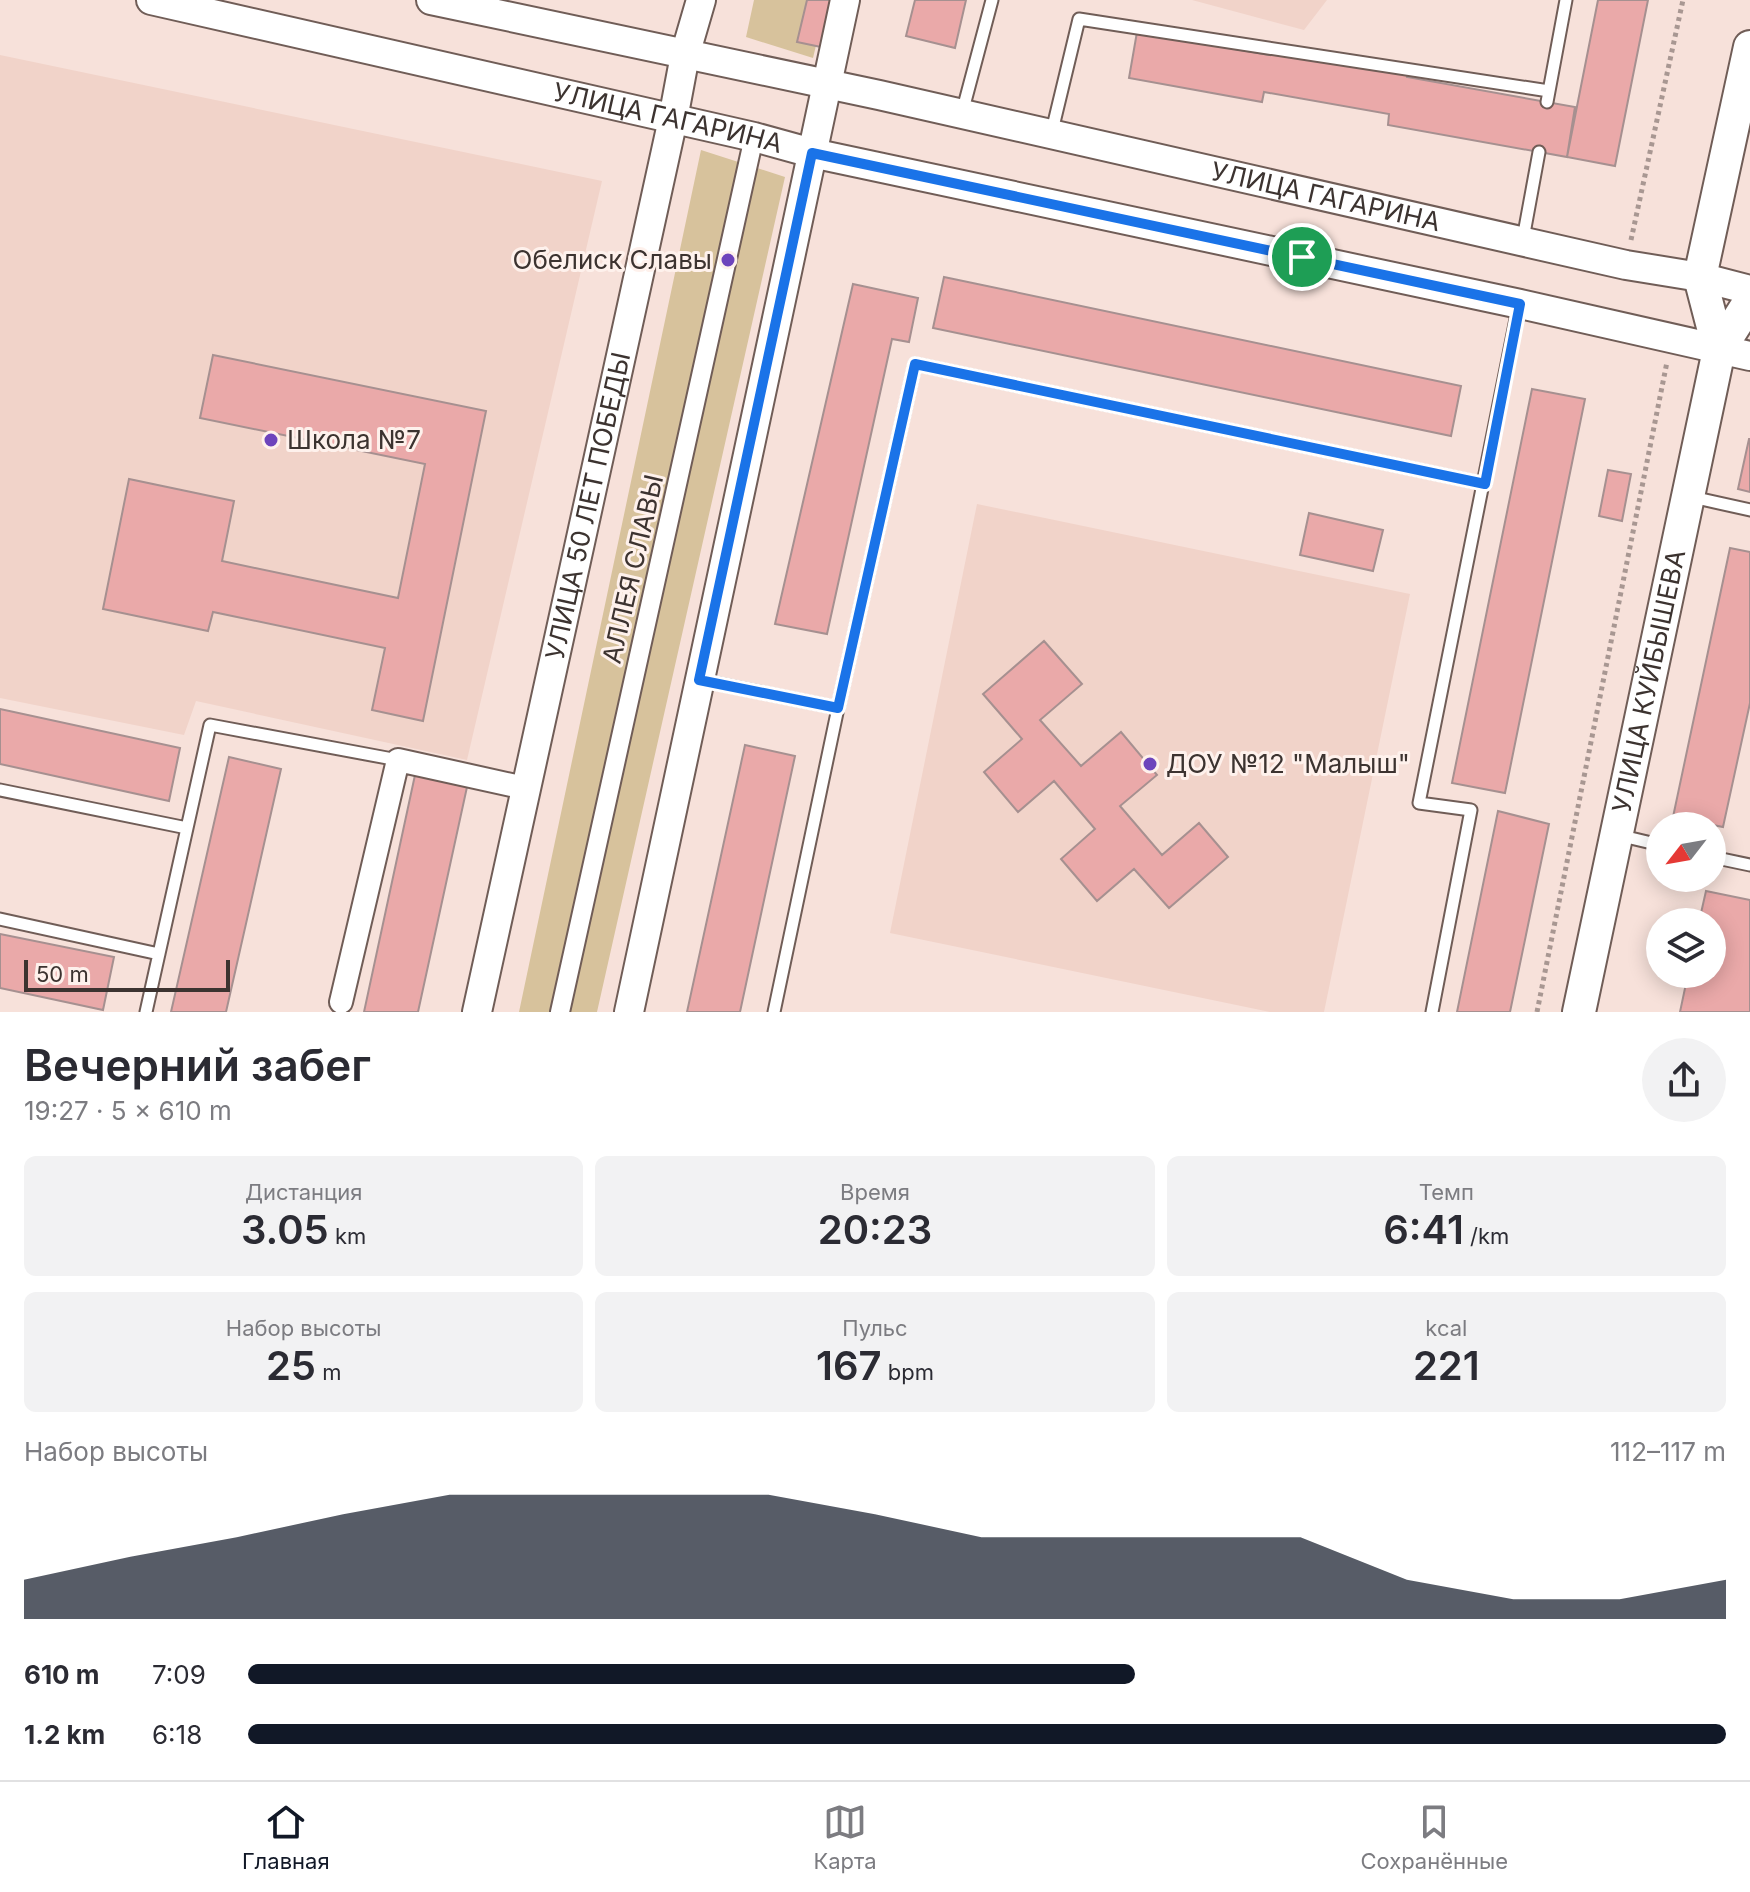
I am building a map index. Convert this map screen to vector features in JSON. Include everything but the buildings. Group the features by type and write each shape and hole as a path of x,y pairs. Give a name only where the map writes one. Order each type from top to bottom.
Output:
{"main road":[{"name":"УЛИЦА КУЙБЫШЕВА","path":"1719,350 1700,277 1750,47"},
{"name":"УЛИЦА КУЙБЫШЕВА","path":"1579,1012 1719,350 1750,301"}],"street":[{"name":"УЛИЦА ГАГАРИНА","path":"151,0 754,137 812,153 1750,356"},
{"name":"УЛИЦА ГАГАРИНА","path":"431,0 826,84 1626,265 1700,277 1750,290"},
{"name":"УЛИЦА 50 ЛЕТ ПОБЕДЫ","path":"477,1012 685,55 701,0"},
{"path":"629,1012 845,0"},
{"name":"АЛЛЕЯ СЛАВЫ","path":"560,1012 754,137"},
{"path":"341,1002 398,760 525,788"}],"lane":[{"path":"962,114 992,0"},
{"path":"1051,135 1079,19 1548,97 1566,0"},
{"path":"1523,240 1539,152"},
{"path":"1432,1012 1471,810 1419,803 1520,304"},
{"path":"774,1012 915,364 1485,484"},
{"path":"1688,496 1750,510"},
{"path":"699,680 838,708"},
{"path":"146,1012 210,725 398,760"},
{"path":"0,790 187,828"},
{"path":"1617,834 1646,841"},
{"path":"1726,860 1750,865"},
{"path":"0,919 159,954"}],"path":[{"path":"1626,265 1683,0"},
{"path":"1537,1012 1667,360"}],"shaded area":[{"path":"754,0 827,0 813,58 746,37"},
{"path":"1192,0 1327,0 1304,30"},
{"name":"Школа №7","path":"0,55 602,181 467,760 196,701 184,735 0,698"},
{"path":"701,150 785,177 597,1012 519,1012"},
{"name":"ДОУ №12 \"Малыш\"","path":"977,504 1410,594 1324,1012 1270,1012 890,933"}],"place":[{"name":"Обелиск Славы","path":"728,260"},
{"name":"Школа №7","path":"271,440"},
{"name":"ДОУ №12 \"Малыш\"","path":"1150,764"}],"route":[{"path":"812,153 1302,257 1520,304 1485,484 915,364 838,708 699,680 812,153"}]}
